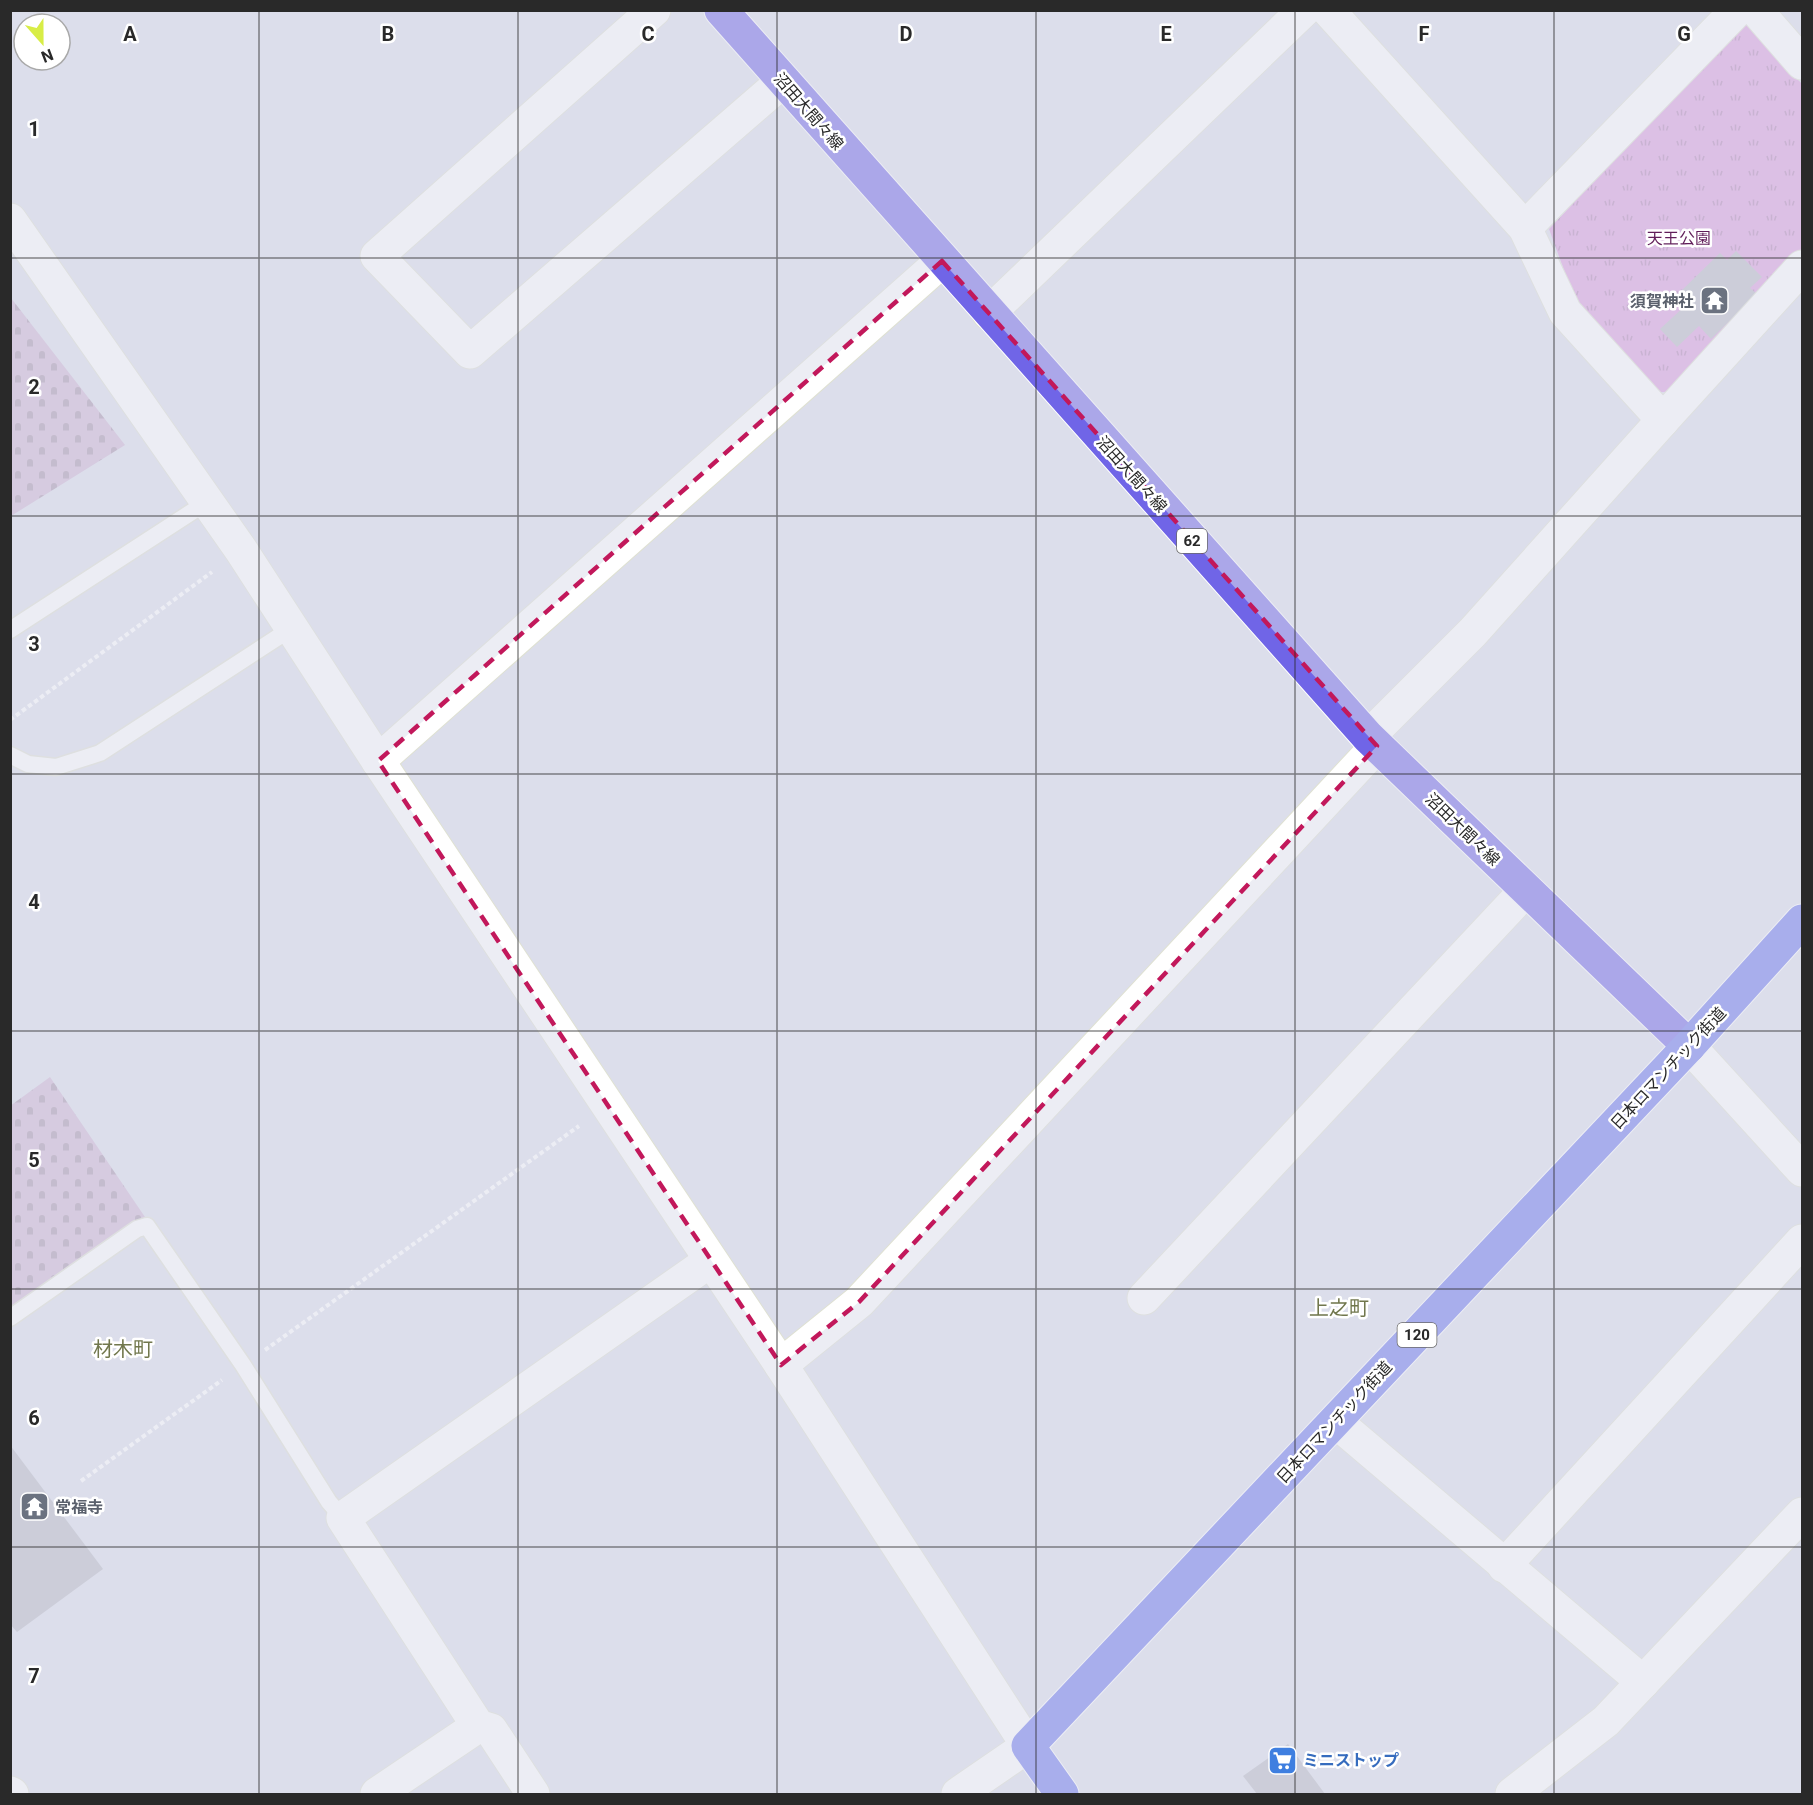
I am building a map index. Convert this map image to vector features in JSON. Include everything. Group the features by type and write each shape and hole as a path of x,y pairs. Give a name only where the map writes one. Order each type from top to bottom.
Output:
{"highway":[{"name":"日本ロマンチック街道","path":"1028,1746 1689,1046 1803,921"},
{"path":"1028,1746 1062,1794"}],"main road":[{"name":"沼田大間々線","path":"721,10 1372,742 1689,1046"}],"street":[{"path":"654,10 376,256 470,351 783,81"},
{"path":"989,313 1304,10"},
{"path":"1328,10 1525,228 1565,312 1663,420"},
{"path":"1525,228 1737,10"},
{"path":"1756,10 1803,63"},
{"path":"10,220 241,550 606,1106 781,1365 1028,1746 958,1794"},
{"path":"378,761 942,261"},
{"path":"781,1365 859,1302 1473,632 1803,267"},
{"path":"1144,1298 1526,890"},
{"path":"1689,1046 1803,1170"},
{"path":"1504,1566 1803,1241"},
{"path":"533,1794 491,1730 477,1726 343,1518 710,1261"},
{"path":"1335,1421 1643,1682"},
{"path":"1512,1794 1606,1721 1803,1514"},
{"path":"377,1794 477,1726"}],"lane":[{"path":"10,630 207,502"},
{"path":"10,755 28,764 56,767 100,753 292,628"},
{"path":"10,1318 137,1229 147,1226 243,1365 329,1502 343,1518"}],"path":[{"path":"10,720 241,550"},
{"path":"81,1481 606,1106"}],"highlighted area":[{"path":"942,261 1377,746 859,1302 781,1365 378,761"}],"green space":[{"name":"天王公園","path":"1744,21 1802,84 1802,253 1676,391 1651,393 1575,300 1549,229"},
{"path":"11,298 125,445 10,516"},
{"path":"50,1077 147,1220 10,1313 10,1106"}],"building":[{"name":"須賀神社","path":"1736,251 1762,277 1750,288 1757,294 1711,339 1699,326 1677,347 1660,329 1685,306 1676,296 1720,253 1727,260"},
{"name":"常福寺","path":"10,1445 103,1569 17,1632 10,1624"},
{"name":"ミニストップ","path":"1288,1744 1325,1794 1257,1794 1243,1776"}],"place":[{"name":"須賀神社","path":"1715,301"},
{"name":"常福寺","path":"34,1507"},
{"name":"ミニストップ","path":"1282,1760"}],"district":[{"name":"上之町","path":"1339,1308"},
{"name":"材木町","path":"123,1349"}]}
